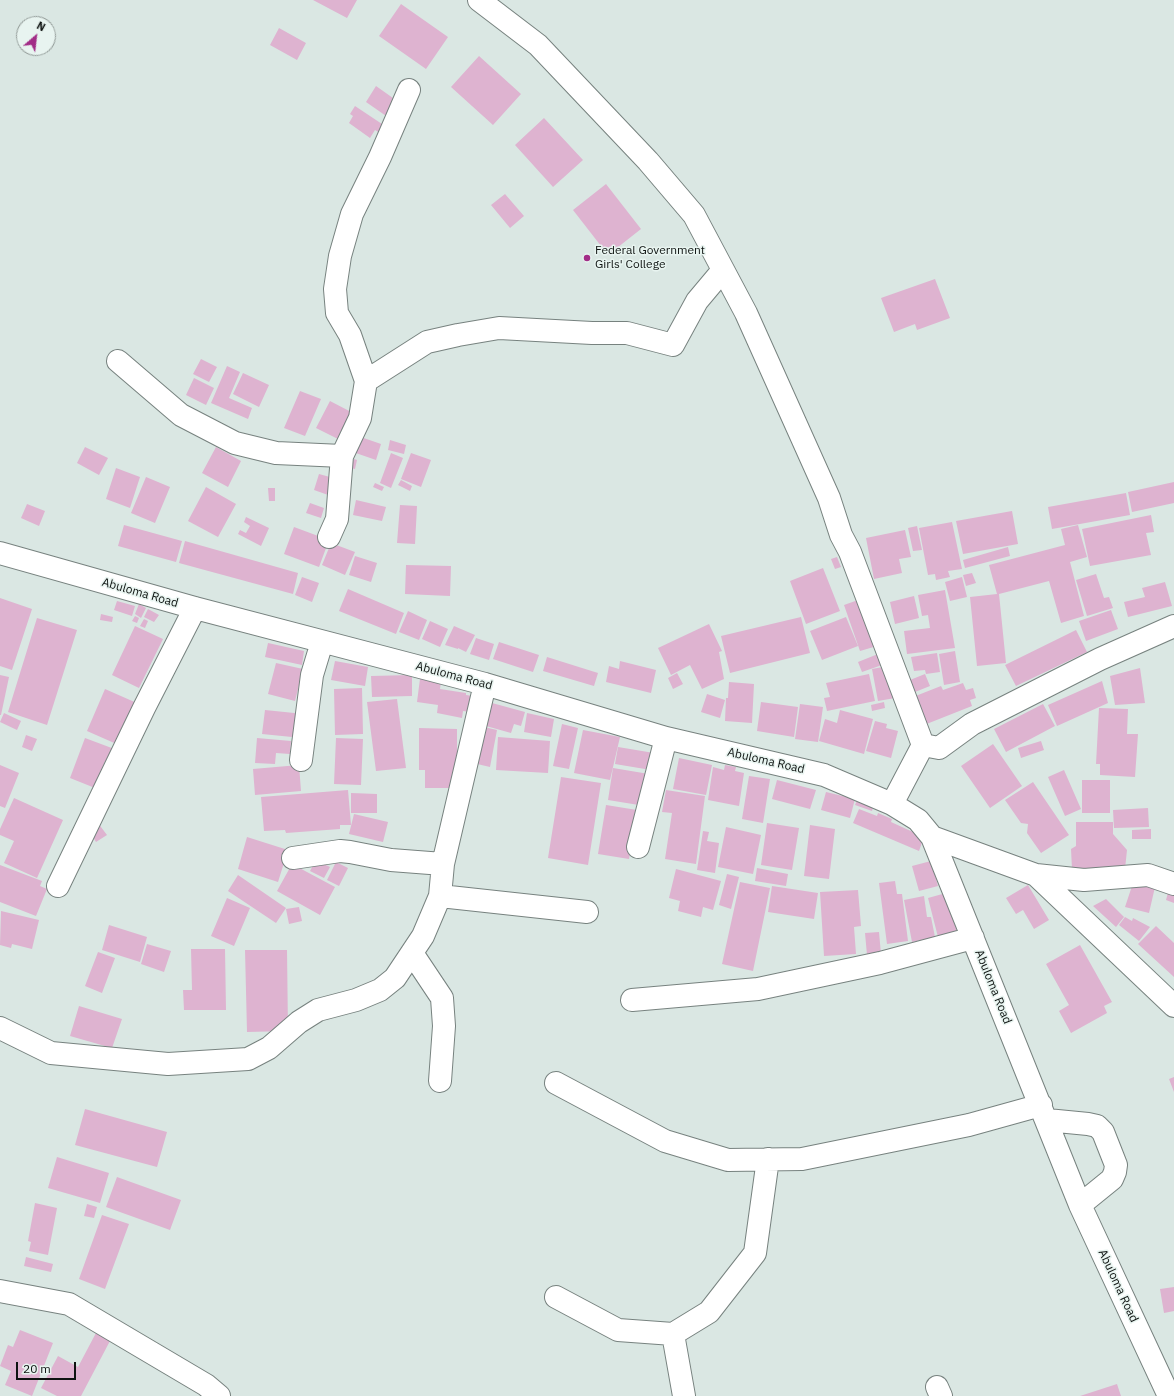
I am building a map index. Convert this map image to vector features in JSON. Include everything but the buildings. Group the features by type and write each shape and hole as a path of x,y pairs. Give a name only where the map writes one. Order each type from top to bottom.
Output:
{"street":[{"path":"479,0 538,45 648,161 694,215 746,313 829,498 841,535 850,552 922,745 892,804"},
{"path":"329,537 337,519 342,456 360,418 366,381 350,335 337,314 335,289 340,256 352,214 380,157 409,90"},
{"path":"366,381 427,342 499,328 592,333 627,333 673,345 697,301 723,270"},
{"path":"118,361 181,415 234,443 276,453 342,456"},
{"name":"Abuloma Road","path":"0,553 195,608 485,684 666,738 824,775 892,804 918,820 932,837 1044,1112 1080,1205 1165,1395"},
{"path":"58,886 147,702 195,608"},
{"path":"922,745 939,748 972,724 1100,659 1174,626"},
{"path":"301,760 312,675 322,642"},
{"path":"0,1028 51,1053 168,1064 248,1059 268,1048 299,1022 318,1010 356,1000 380,990 395,978 423,936 440,896 443,864 485,684"},
{"path":"638,847 666,738"},
{"path":"932,837 1036,875 1084,880 1148,875 1174,884"},
{"path":"293,858 340,851 391,860 443,864"},
{"path":"1036,875 1174,1006"},
{"path":"440,896 587,912"},
{"path":"632,1000 758,989 880,963 973,938"},
{"path":"412,953 442,998 444,1026 440,1081"},
{"path":"556,1083 665,1141 728,1160 802,1159 969,1125 1044,1112 1097,1126 1103,1132 1114,1159 1116,1165 1112,1179 1080,1205"},
{"path":"556,1298 618,1330 673,1334 709,1312 755,1253 768,1159"},
{"path":"0,1291 69,1304 200,1382 220,1396"},
{"path":"673,1334 684,1396"}],"place":[{"name":"Federal Government Girls' College","path":"587,258"}]}
